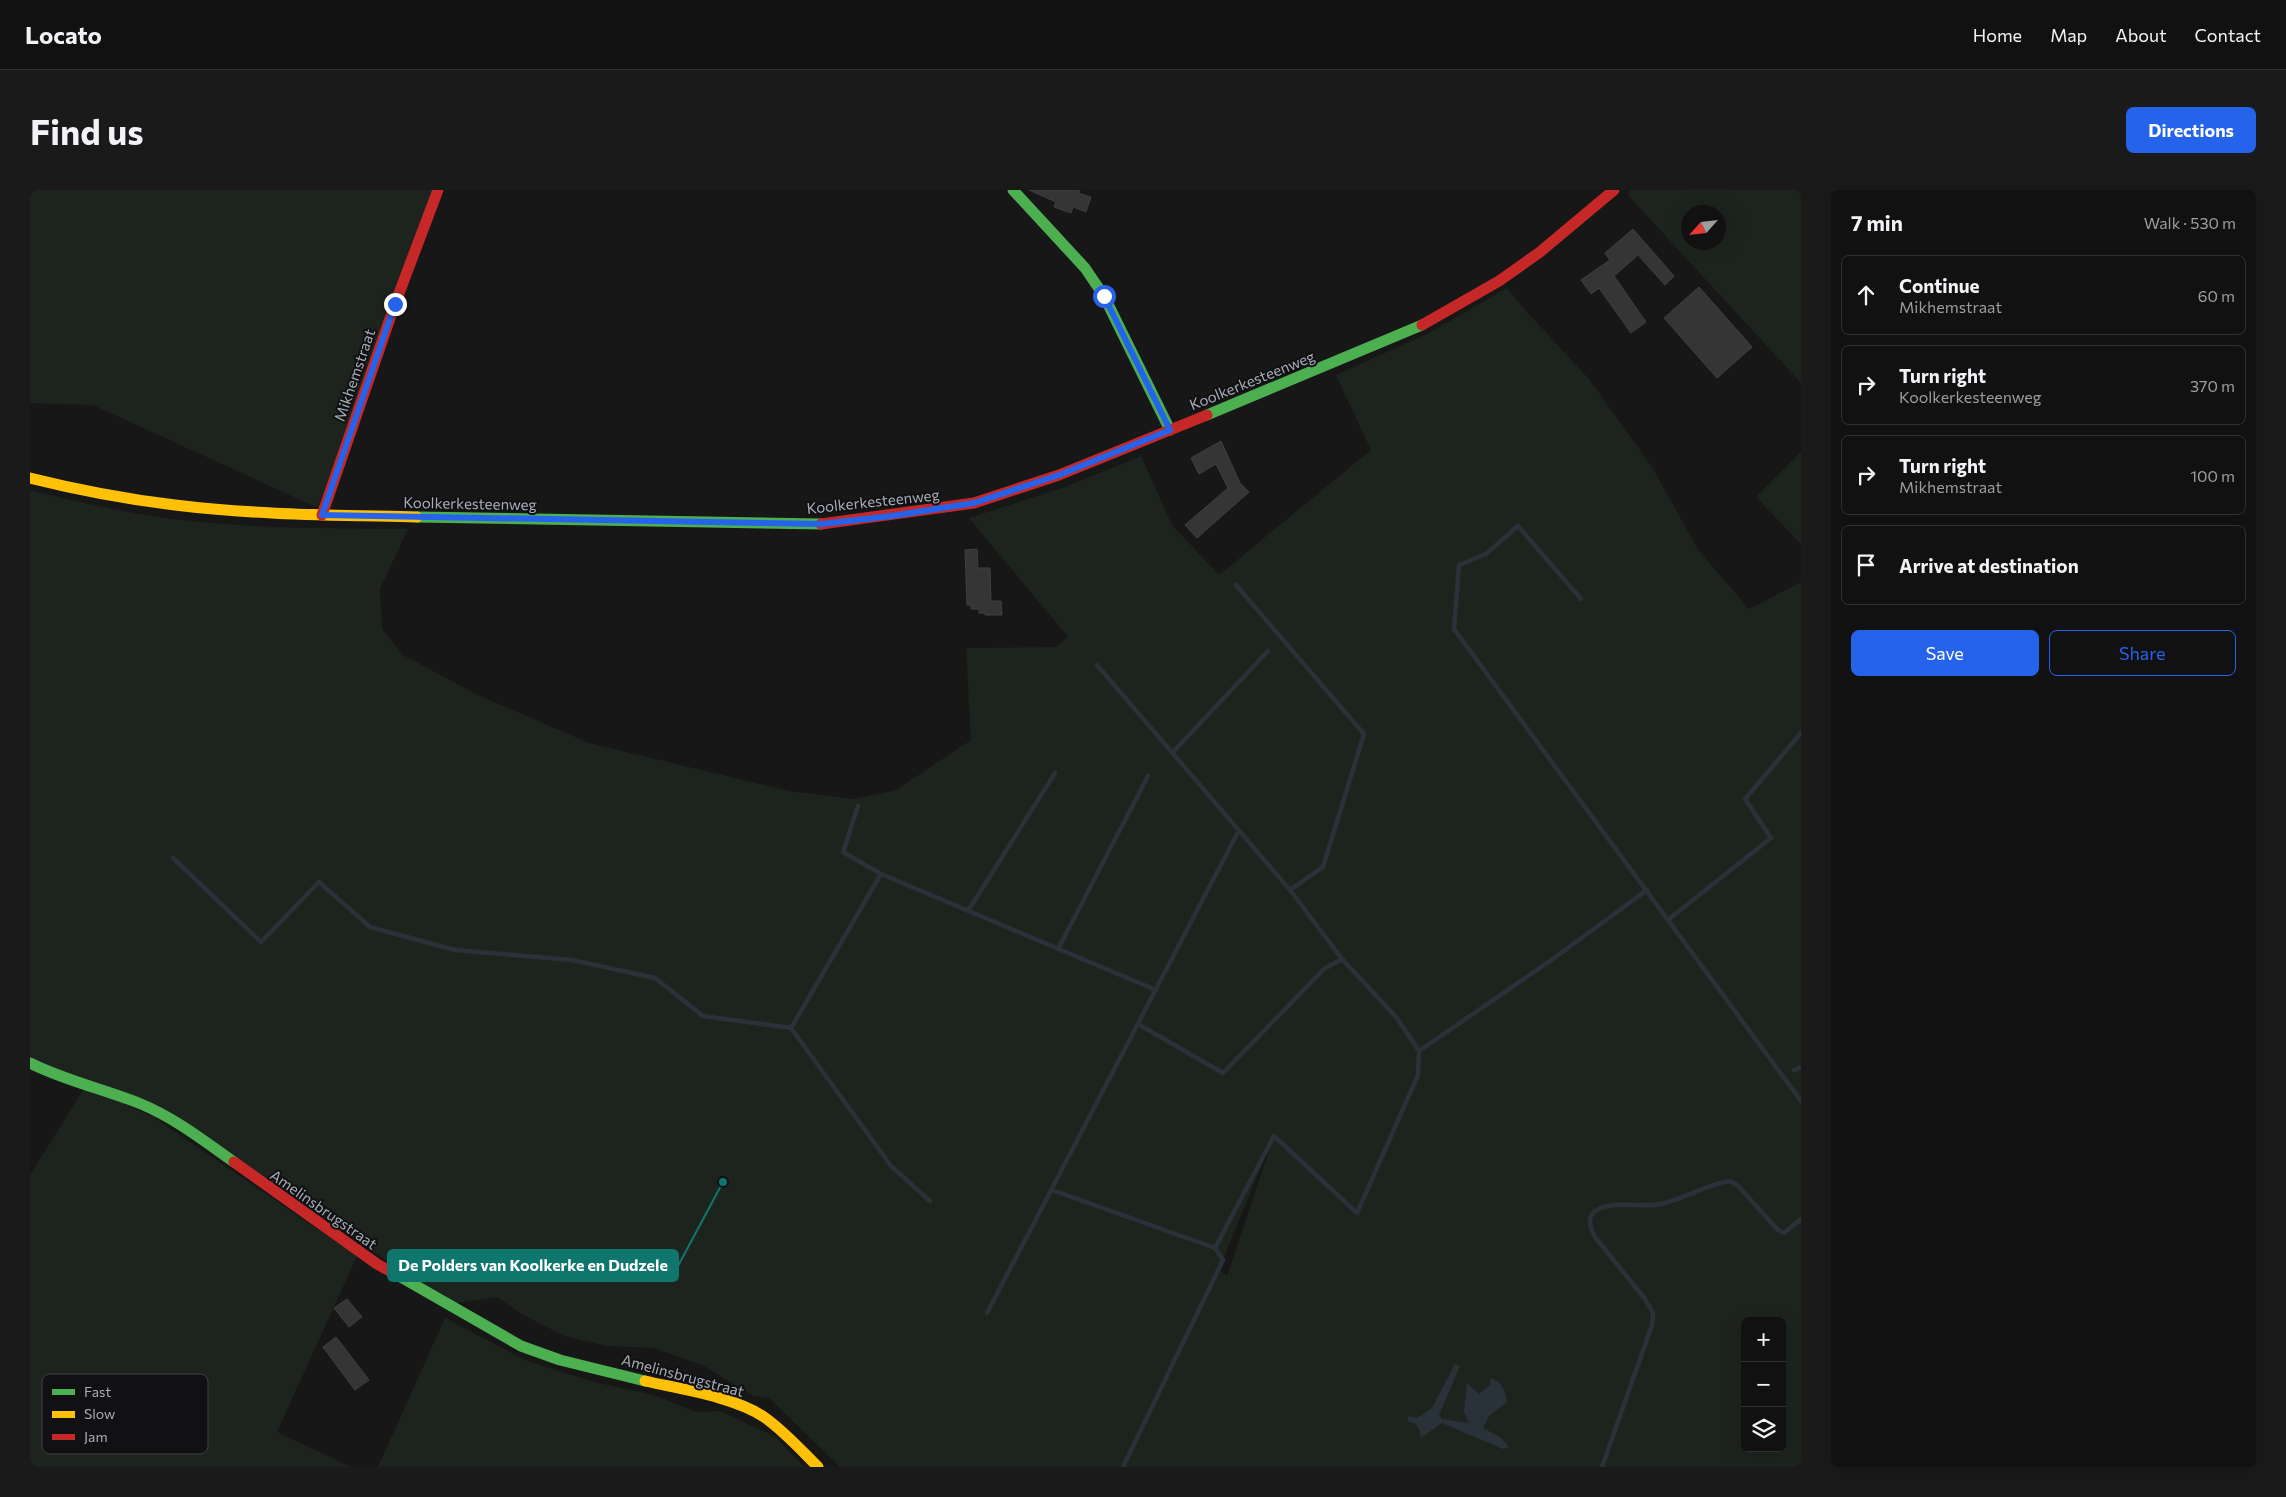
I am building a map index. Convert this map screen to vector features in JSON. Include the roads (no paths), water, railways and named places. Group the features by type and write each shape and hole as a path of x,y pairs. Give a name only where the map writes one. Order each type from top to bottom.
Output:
{"main road":[{"name":"Mikhemstraat","path":"322,515 389,321 438,190"},
{"path":"1013,190 1084,268 1104,296 1170,430"},
{"name":"Koolkerkesteenweg","path":"30,478 97,494 164,506 222,511 322,515 822,524 891,516 974,503 1059,475 1426,323 1500,281 1532,258 1614,190"},
{"name":"Amelinsbrugstraat","path":"30,1063 54,1075 141,1104 179,1123 377,1264 521,1346 560,1360 743,1406 764,1416 818,1467"}],"waterway":[{"path":"1581,599 1518,526 1486,554 1459,565 1454,629 1801,1101"},
{"path":"1236,585 1364,734 1323,867 1290,890"},
{"path":"1173,752 1268,651"},
{"path":"1097,665 1290,890 1342,959 1397,1018 1419,1051 1550,961 1647,890"},
{"path":"1669,919 1771,838 1745,799 1801,733"},
{"path":"968,911 1055,773"},
{"path":"1058,949 1148,776"},
{"path":"791,1028 881,874 843,852 858,806"},
{"path":"987,1313 1239,830"},
{"path":"173,858 261,942 319,882 370,927 455,950 572,960 655,978 703,1016 791,1028 891,1166 930,1201"},
{"path":"881,874 1156,990"},
{"path":"1138,1024 1223,1073 1324,969 1342,959"},
{"path":"1215,1248 1274,1136 1357,1213 1418,1075 1419,1051"},
{"path":"1794,1070 1801,1067"},
{"path":"1602,1467 1652,1325 1653,1313 1645,1299 1595,1237 1590,1222 1591,1215 1597,1210 1612,1205 1661,1204 1679,1199 1712,1185 1730,1181 1738,1186 1778,1230 1784,1233 1801,1219"},
{"path":"1052,1190 1215,1248 1223,1260 1123,1467"}],"place":[{"name":"De Polders van Koolkerke en Dudzele","path":"723,1182"}]}
